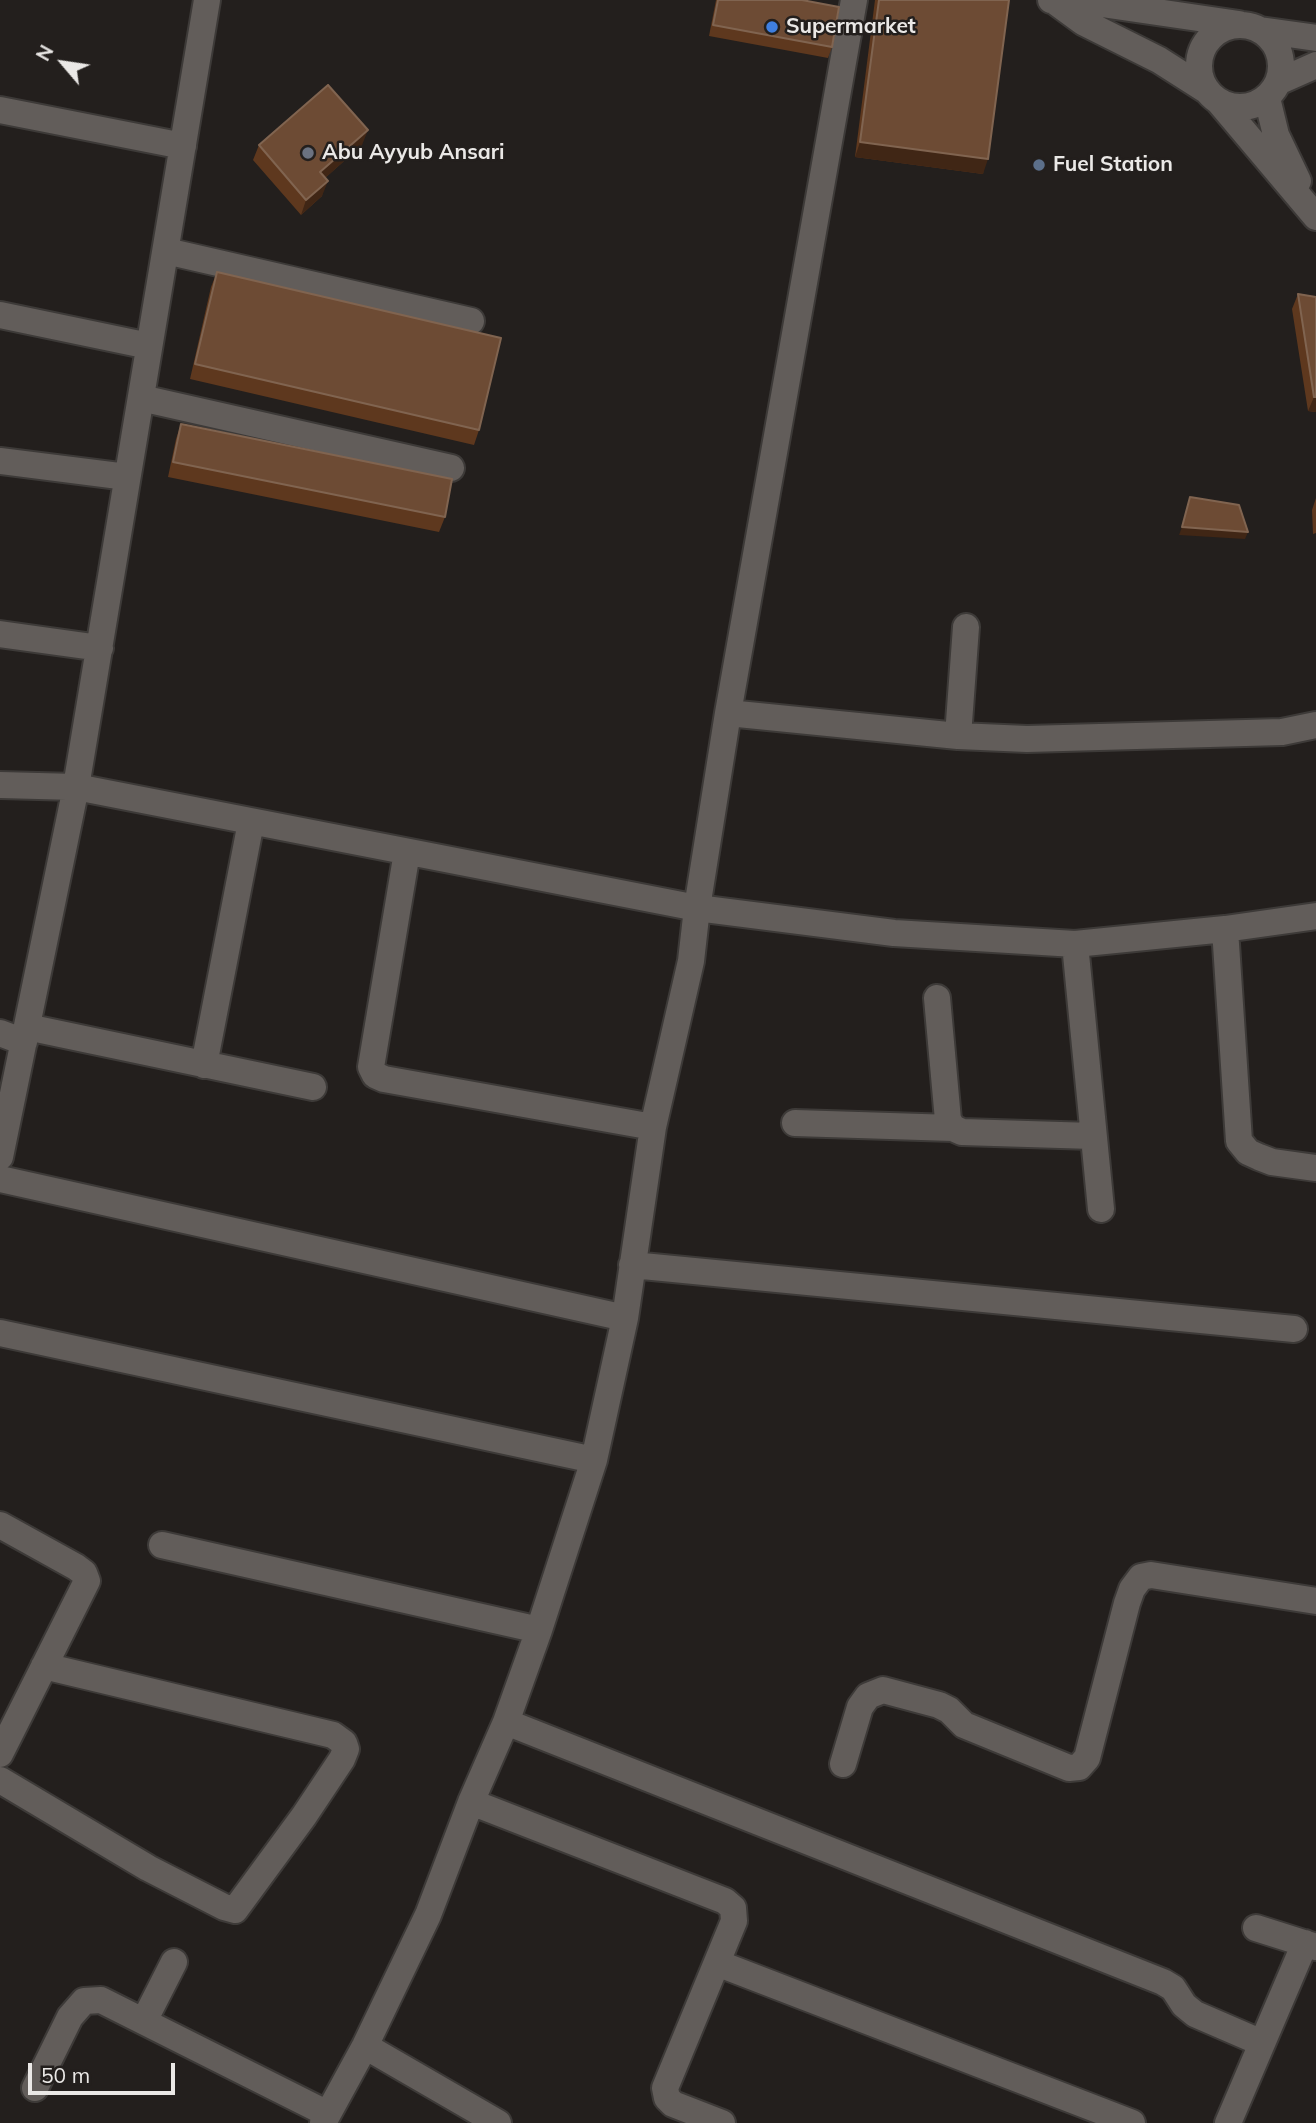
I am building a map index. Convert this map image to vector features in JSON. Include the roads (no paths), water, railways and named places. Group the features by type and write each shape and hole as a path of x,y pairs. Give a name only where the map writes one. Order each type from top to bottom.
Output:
{"street":[{"path":"0,1157 17,1034 76,788 206,0"},
{"path":"35,2088 70,2017 84,2001 101,2000 325,2119 365,2046 428,1915 471,1802 506,1722 594,1460 625,1318 653,1127 691,961 728,713 854,0"},
{"path":"1052,0 1242,19 1316,38"},
{"path":"1052,0 1083,22 1159,60 1213,96 1239,108 1259,103 1273,90 1316,65"},
{"path":"1242,19 1275,43 1279,52 1281,72 1273,90 1276,135 1316,217"},
{"path":"1242,19 1216,33 1203,47 1199,73 1213,96 1316,217"},
{"path":"0,110 183,146"},
{"path":"166,251 471,321"},
{"path":"0,315 149,346"},
{"path":"141,398 450,468"},
{"path":"0,461 127,477"},
{"path":"958,736 966,627"},
{"path":"0,634 100,648"},
{"path":"728,713 958,736 1027,738 1282,732 1316,725"},
{"path":"0,785 76,788 697,908 894,933 1074,944 1225,929 1316,916"},
{"path":"204,1065 251,822"},
{"path":"408,852 371,1067 375,1075 384,1079 653,1127"},
{"path":"1225,929 1239,1142 1248,1152 1272,1162 1316,1168"},
{"path":"1074,944 1101,1209"},
{"path":"937,998 948,1120 953,1128"},
{"path":"17,1034 204,1065 313,1087"},
{"path":"795,1123 1093,1136"},
{"path":"0,1178 625,1318"},
{"path":"632,1265 1294,1329"},
{"path":"0,1333 594,1460"},
{"path":"0,1525 84,1573 86,1581 0,1754"},
{"path":"162,1545 539,1630"},
{"path":"843,1764 860,1707 868,1696 883,1690 940,1705 964,1725 1069,1768 1079,1767 1087,1758 1127,1603 1132,1588 1141,1577 1151,1574 1316,1601"},
{"path":"0,1780 148,1868 235,1910 304,1816 346,1749 344,1743 333,1735 44,1667"},
{"path":"506,1722 1163,1982 1173,1987 1184,2006 1195,2014 1262,2043"},
{"path":"471,1802 725,1901 733,1908 734,1920 665,2088 667,2098 673,2104 722,2123"},
{"path":"1228,2123 1262,2043 1310,1945 1256,1928"},
{"path":"144,2021 174,1962"},
{"path":"717,1963 1132,2123"},
{"path":"365,2046 498,2123"}],"place":[{"name":"Supermarket","path":"772,27"},
{"name":"Abu Ayyub Ansari","path":"308,153"},
{"name":"Fuel Station","path":"1039,165"}]}
